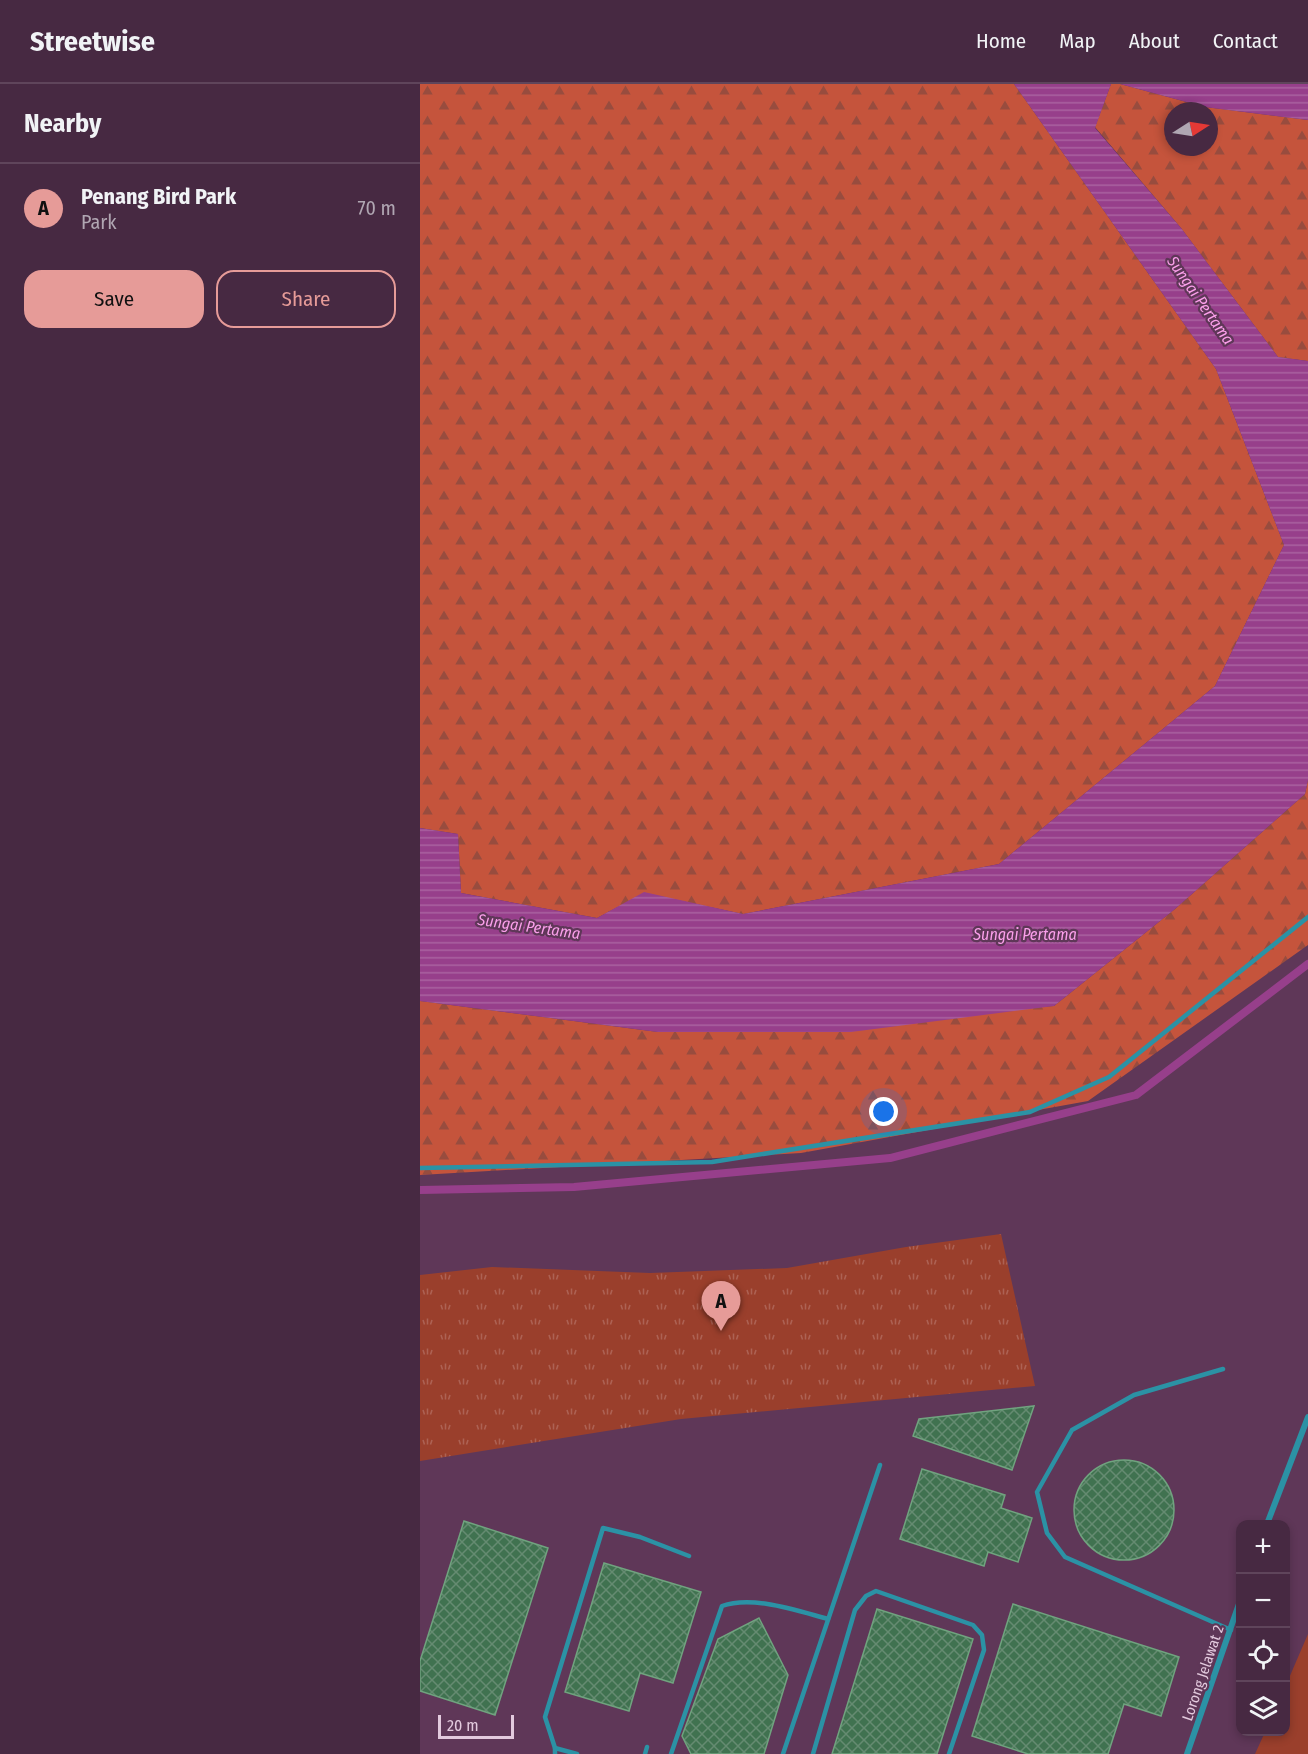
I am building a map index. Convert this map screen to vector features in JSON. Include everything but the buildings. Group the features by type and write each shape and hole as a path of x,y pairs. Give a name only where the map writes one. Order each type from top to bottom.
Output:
{"street":[{"path":"1269,1520 1308,1418"},
{"name":"Lorong Jelawat 2","path":"1187,1754 1236,1614"}],"lane":[{"path":"420,1168 712,1162 1030,1112 1109,1077 1308,917"},
{"path":"1223,1369 1134,1395 1072,1430 1037,1492 1047,1533 1065,1557 1231,1630"},
{"path":"783,1754 880,1465"},
{"path":"577,1754 555,1751 545,1717 603,1528 640,1537 688,1556"},
{"path":"813,1754 855,1610 866,1596 876,1591 973,1625 982,1635 984,1650 949,1754"},
{"path":"671,1754 722,1606 730,1603 774,1604 828,1619"},
{"path":"645,1754 647,1747"}],"green space":[{"path":"420,84 1014,84 1216,369 1284,545 1215,686 999,864 743,914 644,893 597,918 461,893 458,834 420,828"},
{"path":"1111,84 1120,84 1187,102 1164,102 1164,156 1218,156 1218,109 1308,120 1308,361 1278,357 1181,228 1095,127"},
{"path":"1308,780 1308,945 1088,1101 801,1153 420,1175 420,1001 658,1032 1054,1006 1175,909 1305,794"},
{"path":"1001,1234 1035,1386 681,1419 420,1461 420,1275 492,1267 650,1273 787,1268 906,1247"},
{"path":"1308,1634 1308,1754 1255,1754 1263,1736 1290,1736 1290,1676"}],"water":[{"name":"Sungai Pertama","path":"1014,84 1111,84 1095,128 1181,228 1278,357 1308,361 1308,780 1305,794 1175,909 1054,1006 851,1032 658,1032 420,1001 420,828 458,834 461,893 597,918 644,892 743,914 999,864 1215,686 1284,545 1216,369"},
{"path":"1120,84 1308,84 1308,120 1218,109 1218,102 1187,102"}],"waterway":[{"path":"420,1190 574,1187 890,1158 1136,1095 1308,964"}],"place":[{"name":"Penang Bird Park","path":"721,1331"}]}
